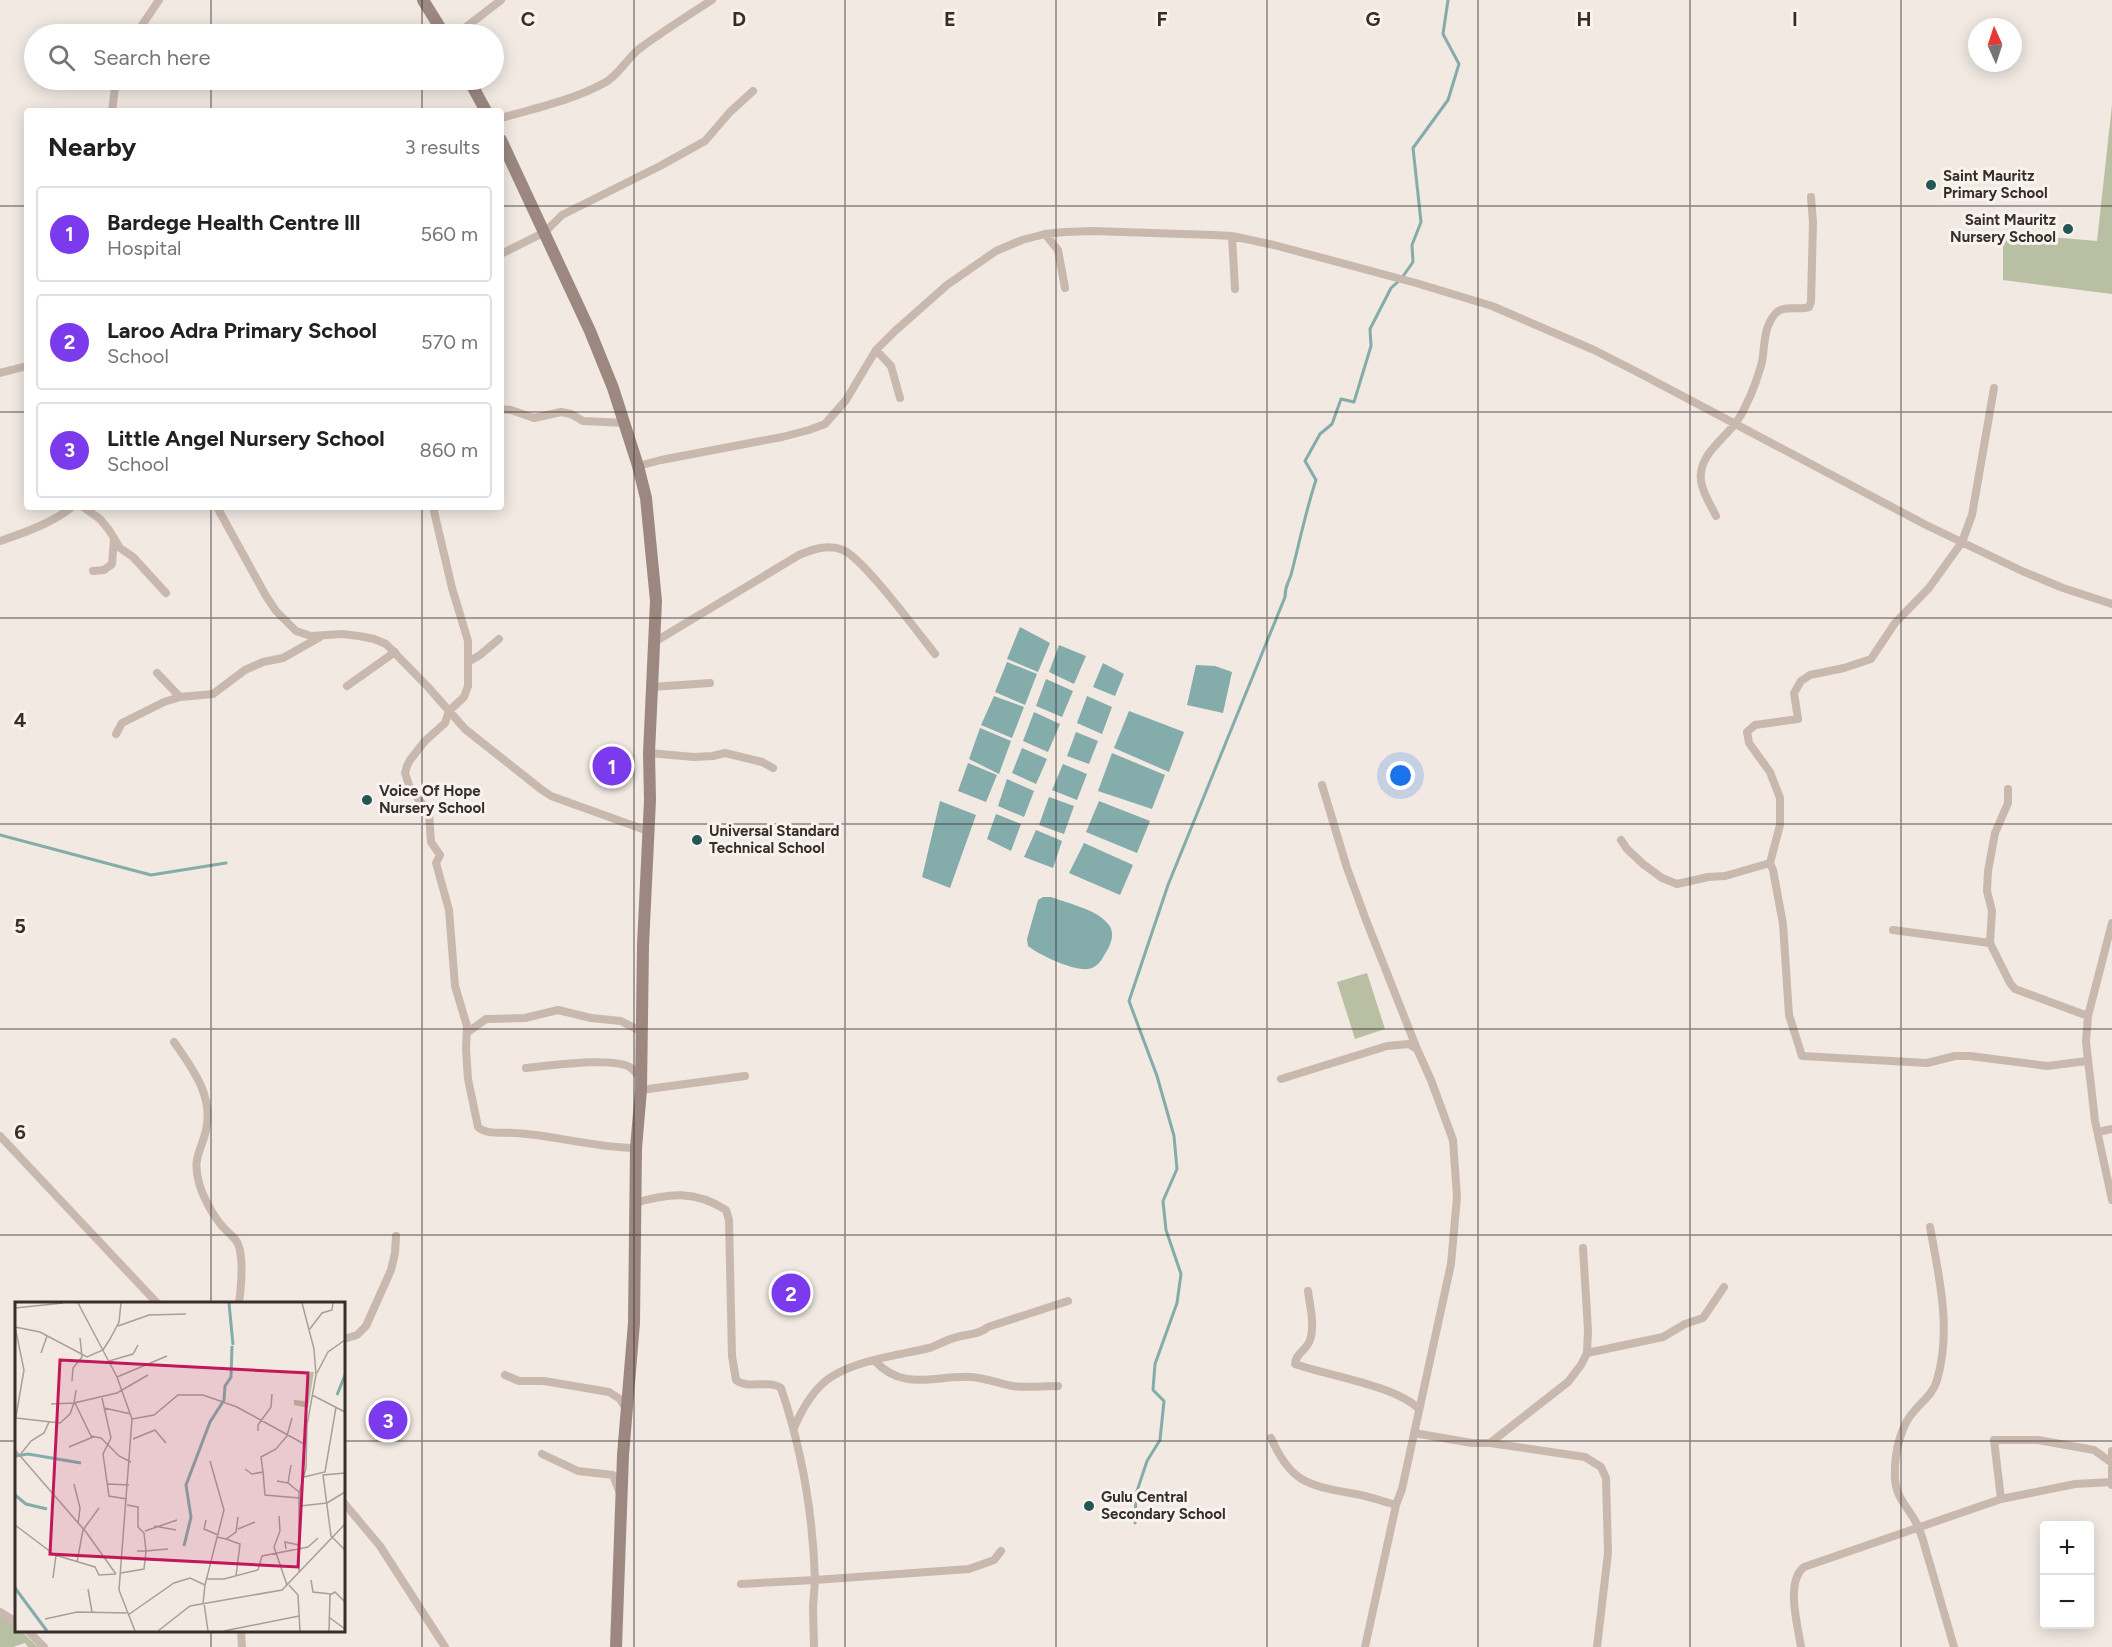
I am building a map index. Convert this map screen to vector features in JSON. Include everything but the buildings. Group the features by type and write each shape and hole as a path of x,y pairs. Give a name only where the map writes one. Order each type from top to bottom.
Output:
{"street":[{"path":"143,24 159,0"},
{"path":"423,0 438,24"},
{"path":"470,24 501,0"},
{"path":"504,117 568,97 606,82 615,76 622,64 638,50 712,0"},
{"path":"112,108 115,90"},
{"path":"474,90 484,108"},
{"path":"504,252 545,232 562,215 705,141 730,112 753,91"},
{"path":"504,146 602,358 625,423 646,498 656,601 656,641 649,753 641,1085 636,1148 634,1323 623,1455 616,1647"},
{"path":"1716,516 1706,496 1701,470 1717,443 1735,424 1756,383 1762,359 1763,342 1776,312 1783,309 1809,307 1811,302 1813,223 1811,197"},
{"path":"638,466 782,437 825,424 846,400 876,350 894,331 947,285 975,265 996,251 1022,240 1045,234 1093,231 1232,237 1353,266 1521,316 1594,350 1926,525 2022,571 2063,588 2112,604"},
{"path":"1045,234 1058,250 1065,288"},
{"path":"1232,237 1235,289"},
{"path":"876,350 891,366 900,398"},
{"path":"0,373 24,367"},
{"path":"1994,388 1972,515 1962,542 1929,588 1895,623 1871,658 1844,668 1810,675 1802,681 1794,693 1798,719 1755,725 1747,732 1749,743 1770,772 1780,798 1780,825 1770,863 1783,924 1789,1015 1802,1056 1928,1063 1955,1056 1970,1056 2047,1066 2087,1061"},
{"path":"504,409 534,418 561,412 572,414 583,421 625,423"},
{"path":"0,541 34,529 68,510"},
{"path":"87,510 100,519 120,548 133,557 166,593"},
{"path":"219,510 266,596 276,611 296,631 320,637 342,634 359,636 386,644 465,729 542,790 551,796 648,831"},
{"path":"434,510 469,648 468,686 464,697 449,711 446,723 419,748 407,766 405,774 410,788 429,813 430,842 440,855 436,863 449,910 455,986 468,1032 466,1049 468,1079 476,1122 480,1130 539,1135 614,1148 636,1148"},
{"path":"93,571 101,571 112,564 114,539"},
{"path":"656,641 798,555 812,549 836,548 846,551 861,565 935,654"},
{"path":"117,734 122,723 164,702 180,697 213,694 245,670 264,662 283,658 320,637"},
{"path":"468,662 480,656 499,639"},
{"path":"347,686 395,652"},
{"path":"158,674 180,697"},
{"path":"652,687 710,683"},
{"path":"649,753 694,757 725,753 762,762 773,768"},
{"path":"1322,785 1347,868 1366,920 1453,1140 1457,1197 1451,1264 1432,1360 1402,1489 1396,1505 1365,1647"},
{"path":"2008,789 2008,803 1995,833 1988,871 1987,891 1992,911 1990,944 2015,989 2088,1016"},
{"path":"1621,840 1643,864 1662,878 1677,884 1708,877 1725,876 1770,863"},
{"path":"2112,923 2088,1016 2086,1042 2098,1132 2112,1200"},
{"path":"1893,930 1990,944"},
{"path":"468,1032 492,1018 525,1018 558,1010 591,1018 621,1021 642,1032"},
{"path":"174,1042 190,1063 207,1104 206,1132 196,1157 198,1181 221,1224 238,1245 241,1269 239,1302"},
{"path":"1281,1079 1387,1046 1409,1044 1417,1049"},
{"path":"526,1068 585,1062 604,1063 630,1067 641,1085"},
{"path":"641,1085 745,1076"},
{"path":"2098,1132 2112,1129"},
{"path":"0,1136 156,1302"},
{"path":"635,1203 662,1195 685,1194 726,1210 732,1356 736,1380 741,1384 771,1384 781,1388 794,1428 811,1524 815,1580 814,1647"},
{"path":"1930,1227 1944,1305 1942,1353 1937,1380 1932,1392 1905,1424 1895,1468 1896,1488 1905,1508 1919,1527 1954,1647"},
{"path":"345,1339 357,1335 366,1326 391,1270 396,1253 396,1236"},
{"path":"1490,1443 1568,1382 1587,1353 1588,1330 1583,1248"},
{"path":"1587,1353 1663,1337 1685,1324 1703,1318 1724,1287"},
{"path":"1308,1291 1311,1320 1310,1341 1296,1358 1295,1364 1391,1393 1413,1403 1419,1409"},
{"path":"794,1428 807,1402 831,1377 875,1361 933,1347 966,1334 980,1333 992,1326 1068,1301"},
{"path":"875,1361 888,1373 906,1379 935,1380 966,1377 981,1378 1012,1386 1058,1386"},
{"path":"505,1376 519,1381 544,1381 609,1392 620,1400 627,1412"},
{"path":"1414,1433 1472,1443 1490,1443 1585,1457 1600,1467 1607,1484 1608,1553 1597,1647"},
{"path":"1271,1438 1287,1468 1304,1481 1321,1488 1352,1493 1396,1505"},
{"path":"2001,1499 1994,1440 2038,1440 2094,1450 2112,1463"},
{"path":"1801,1647 1793,1587 1800,1570 2001,1499 2075,1484 2112,1483 2112,1451"},
{"path":"542,1454 578,1471 613,1475 622,1497"},
{"path":"345,1504 380,1546 445,1647"},
{"path":"741,1584 969,1569 994,1560 1001,1551"},
{"path":"0,1612 15,1621"},
{"path":"29,1632 44,1647"},
{"path":"241,1632 242,1647"}],"green space":[{"path":"2112,105 2112,294 2003,280 2003,233 2097,241"},
{"path":"1367,973 1385,1029 1355,1039 1337,982"},
{"path":"0,1616 15,1626 15,1632 22,1632 38,1647 28,1647 25,1643 13,1647 0,1647"}],"water":[{"path":"1020,627 1050,643 1038,672 1007,659"},
{"path":"1059,645 1086,656 1074,684 1049,672"},
{"path":"1007,662 1037,674 1025,705 995,692"},
{"path":"1103,663 1124,674 1115,696 1093,687"},
{"path":"1196,665 1215,666 1232,672 1223,713 1187,705"},
{"path":"1046,679 1073,691 1062,717 1036,706"},
{"path":"994,696 1024,707 1012,738 981,725"},
{"path":"1087,696 1112,707 1102,734 1077,723"},
{"path":"1129,711 1184,732 1169,772 1114,748"},
{"path":"1034,712 1060,724 1048,752 1023,741"},
{"path":"980,728 1011,741 999,774 969,759"},
{"path":"1076,732 1098,741 1089,764 1067,756"},
{"path":"1022,748 1047,759 1036,784 1012,773"},
{"path":"1112,753 1165,775 1152,809 1098,791"},
{"path":"968,763 997,775 986,802 958,791"},
{"path":"1063,764 1087,774 1077,800 1052,790"},
{"path":"1007,779 1034,791 1024,817 998,806"},
{"path":"1049,797 1074,806 1064,834 1039,825"},
{"path":"940,801 976,815 950,888 922,877"},
{"path":"1099,801 1150,821 1137,853 1086,832"},
{"path":"996,814 1021,824 1011,851 987,839"},
{"path":"1036,830 1062,841 1053,868 1024,857"},
{"path":"1084,843 1133,865 1120,895 1069,873"},
{"path":"1051,897 1090,911 1104,919 1109,925 1112,939 1098,964 1086,969 1069,966 1028,946 1027,939 1038,900"}],"waterway":[{"path":"1135,1523 1136,1494 1147,1461 1160,1440 1164,1401 1153,1390 1155,1364 1177,1303 1181,1274 1166,1230 1163,1201 1177,1169 1174,1136 1157,1076 1129,1001 1168,885 1285,597 1316,480 1305,461 1320,434 1332,424 1341,399 1354,402 1371,346 1370,329 1391,288 1401,279 1413,262 1412,245 1421,222 1413,148 1448,100 1459,64 1443,34 1448,0"},
{"path":"0,835 151,875 226,863"}],"place":[{"name":"Saint Mauritz Primary School","path":"1931,185"},
{"name":"Saint Mauritz Nursery School","path":"2068,229"},
{"name":"Bardege Health Centre lll","path":"612,766"},
{"name":"Voice Of Hope Nursery School","path":"367,800"},
{"name":"Universal Standard Technical School","path":"697,840"},
{"name":"Laroo Adra Primary School","path":"791,1293"},
{"name":"Little Angel Nursery School","path":"388,1420"},
{"name":"Gulu Central Secondary School","path":"1089,1506"}]}
